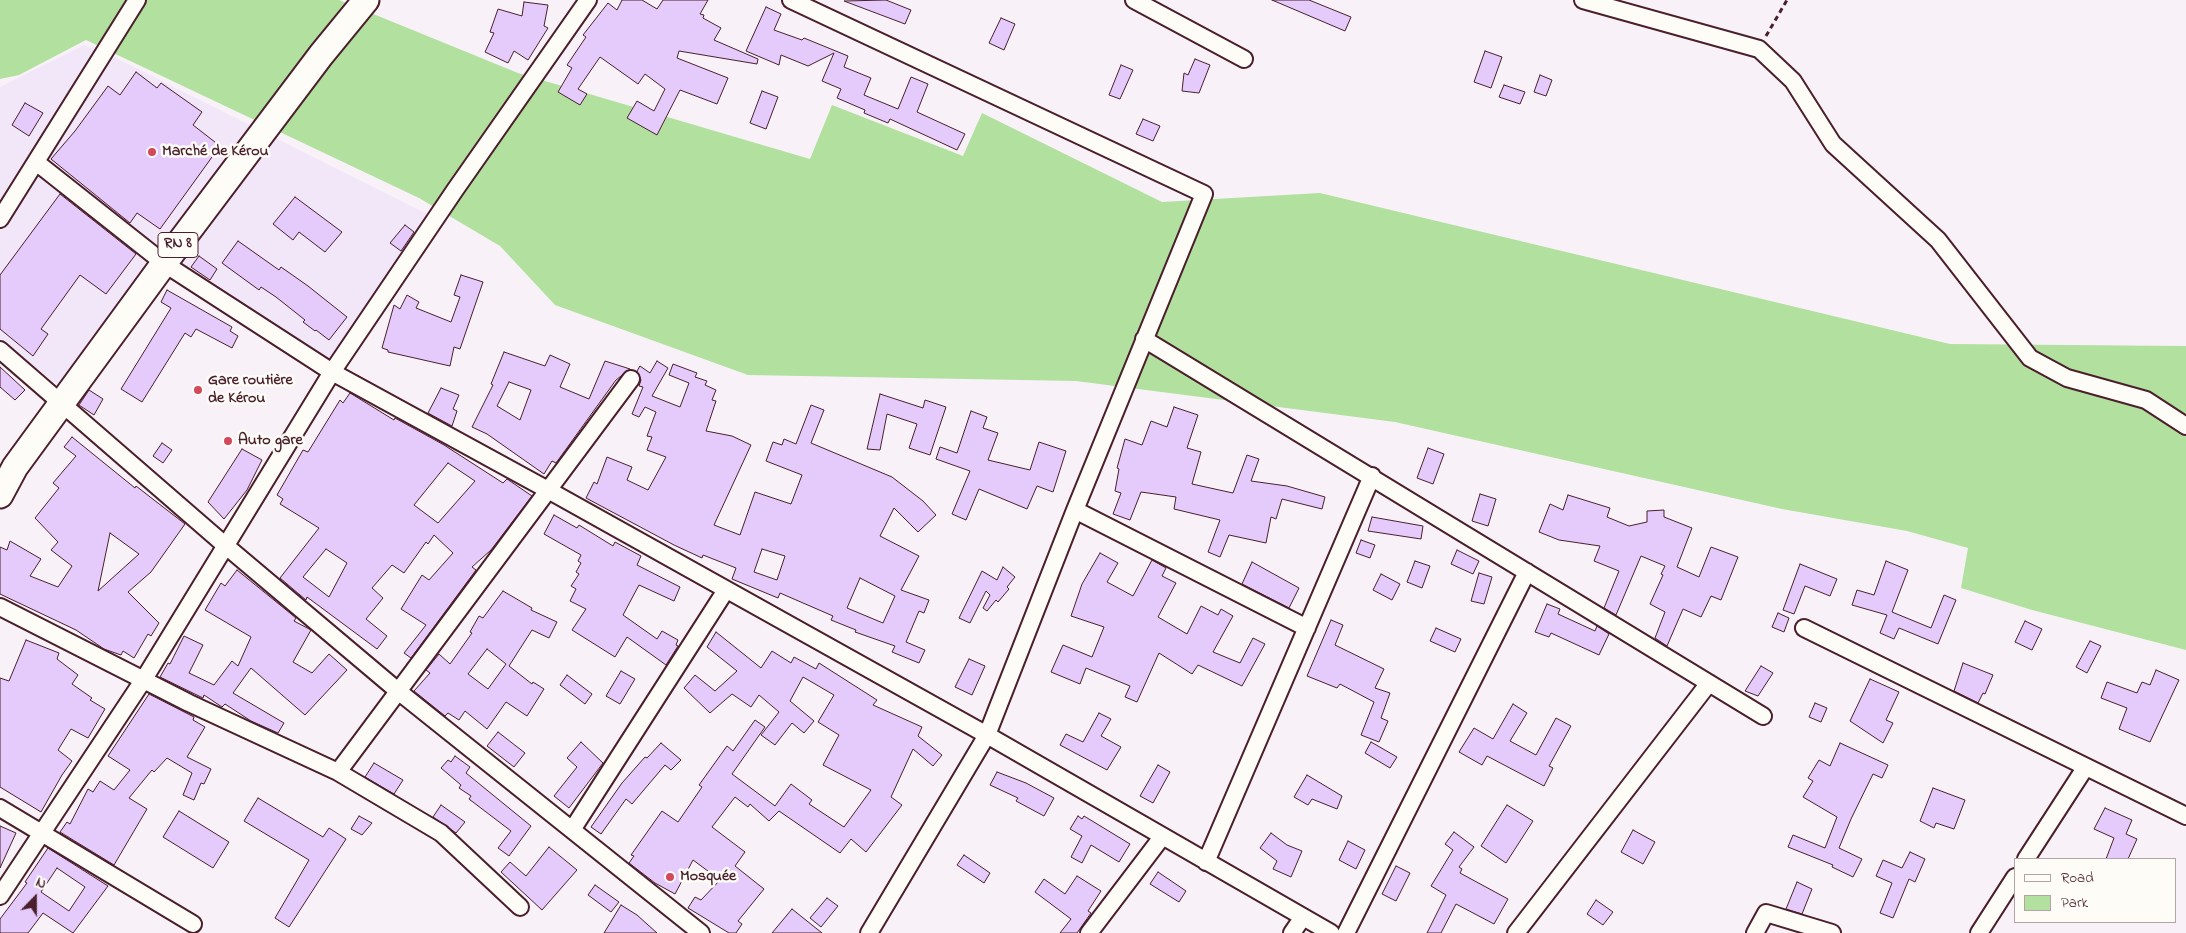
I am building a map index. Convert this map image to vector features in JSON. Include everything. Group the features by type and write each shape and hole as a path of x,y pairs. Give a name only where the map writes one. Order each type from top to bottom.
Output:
{"main road":[{"name":"RN 8","path":"0,495 15,466 165,262 321,55 366,0"}],"street":[{"path":"0,219 137,0"},
{"path":"0,896 144,679 332,372 460,182 588,0"},
{"path":"791,0 1204,194 1075,510 987,735 869,933"},
{"path":"1134,0 1244,59"},
{"path":"1583,0 1759,49 1793,81 1833,144 1938,240 2030,358 2067,378 2146,400 2186,426"},
{"path":"36,162 165,262 332,372 987,735 1331,933"},
{"path":"1144,339 1372,476 1763,716"},
{"path":"0,350 226,546 398,691 701,933"},
{"path":"338,772 631,379"},
{"path":"1206,862 1372,476"},
{"path":"1075,510 1307,628"},
{"path":"1346,933 1527,572"},
{"path":"572,830 726,590"},
{"path":"0,607 189,703 338,772 441,833 520,907"},
{"path":"1804,628 2085,768 2186,816"},
{"path":"1516,933 1709,683"},
{"path":"2027,858 2085,768"},
{"path":"0,808 193,924"},
{"path":"1089,933 1162,837"},
{"path":"1978,933 2014,879"},
{"path":"1755,933 1766,913 1832,933"},
{"path":"1292,933 1304,917"}],"path":[{"path":"1759,49 1787,0"}],"shaded area":[{"name":"Marché de Kérou","path":"84,45 110,55 433,217 333,363 159,250 62,388 0,340 0,87"}],"green space":[{"path":"0,0 339,0 518,73 810,159 832,105 963,156 982,113 1162,202 1320,193 1950,344 2186,346 2186,650 2032,610 1961,588 1968,548 1907,531 1782,509 1395,422 1076,381 748,375 555,305 500,246 419,198 86,40 19,75 0,79"}],"building":[{"path":"622,0 642,0 657,9 663,0 708,0 700,14 704,15 703,18 721,28 714,40 758,59 757,64 679,51 677,58 728,78 717,104 680,90 657,135 627,118 637,101 654,111 665,89 645,74 638,84 600,57 578,89 587,94 580,105 558,92 572,68 567,65 586,37 583,35 608,3 617,10"},
{"path":"886,0 911,10 905,24 844,1"},
{"path":"1272,0 1309,0 1351,17 1345,31"},
{"path":"524,2 548,5 544,26 548,28 528,60 514,51 508,63 485,52 494,33 490,32 498,9 522,16"},
{"path":"766,7 781,14 774,30 802,40 804,38 848,56 844,67 871,78 864,95 898,109 911,77 928,84 917,112 965,134 957,150 890,119 888,123 864,113 865,110 837,98 841,89 822,81 834,53 808,66 781,55 779,65 746,51"},
{"path":"1001,18 1015,24 1004,50 989,43"},
{"path":"1485,51 1502,57 1491,88 1474,82"},
{"path":"1195,59 1210,65 1199,93 1182,91 1184,73 1188,75"},
{"path":"1121,65 1133,70 1120,99 1109,95"},
{"path":"136,72 157,88 161,83 202,112 193,125 220,146 160,229 137,213 130,223 51,159 75,131 108,86 120,95"},
{"path":"1540,75 1552,80 1546,96 1534,92"},
{"path":"1504,85 1525,92 1520,104 1499,97"},
{"path":"762,91 778,97 766,129 750,123"},
{"path":"25,103 43,113 29,136 12,125"},
{"path":"1143,119 1160,126 1153,141 1136,134"},
{"path":"60,194 136,254 106,294 80,275 41,329 48,334 33,356 0,329 0,275"},
{"path":"295,197 342,232 325,252 299,232 293,240 273,224"},
{"path":"405,225 414,232 401,251 390,243"},
{"path":"238,241 279,270 281,267 347,317 329,340 303,322 305,320 276,297 261,287 259,290 222,263"},
{"path":"199,256 217,269 210,280 191,267"},
{"path":"461,275 483,282 460,349 454,347 450,366 388,352 388,350 382,348 394,305 400,309 407,295 419,302 416,308 451,322 460,297 454,295"},
{"path":"167,290 232,327 230,331 238,336 232,348 196,329 191,337 185,333 142,402 121,389 171,308 161,302"},
{"path":"504,352 545,366 550,355 570,364 560,387 589,399 605,361 630,369 616,380 556,463 552,461 544,474 487,434 472,427 493,385 491,384","holes":["509,382 531,390 520,420 497,406"]},
{"path":"657,361 668,368 652,396 680,407 689,383 669,375 673,364 697,373 695,377 707,381 705,385 716,390 712,400 716,401 706,431 732,436 751,445 714,525 740,535 755,492 791,504 802,475 766,461 773,442 782,445 784,439 796,444 811,405 824,410 811,443 892,477 923,501 936,515 918,532 894,508 880,536 919,556 901,590 929,600 924,613 919,611 906,642 925,650 919,663 892,652 895,646 855,632 856,630 831,620 833,616 780,593 778,598 732,579 736,568 703,555 702,558 674,545 586,498 594,482 597,484 607,457 632,467 627,480 648,490 666,457 647,450 652,437 647,436 656,412 645,407 639,417 632,414 643,387 639,386 641,380 637,371 640,366 650,373","holes":["762,549 785,556 777,580 754,572","860,578 895,596 883,623 847,608"]},
{"path":"0,367 25,390 15,400 0,387"},
{"path":"441,388 459,395 453,409 457,411 452,426 428,413"},
{"path":"89,390 103,399 94,415 79,405"},
{"path":"350,393 394,420 395,418 444,445 503,483 507,479 532,496 491,550 472,567 476,570 411,658 404,653 426,625 401,609 422,575 429,580 453,553 434,535 428,544 426,542 404,573 392,565 372,588 383,598 366,619 387,636 377,649 307,597 306,600 280,578 319,528 280,504 283,499 277,495 303,450 308,452 340,400 343,403","holes":["448,463 475,481 438,523 414,505","326,549 347,563 329,597 303,577"]},
{"path":"880,394 923,408 925,400 946,407 930,455 909,448 917,424 887,414 880,450 867,449"},
{"path":"1174,407 1198,415 1187,448 1201,452 1192,484 1233,493 1247,455 1259,459 1251,481 1287,486 1325,497 1322,509 1282,499 1276,519 1271,517 1266,543 1229,535 1220,557 1208,552 1220,520 1174,509 1176,497 1141,492 1130,520 1113,514 1121,493 1115,491 1119,469 1117,468 1125,439 1142,445 1151,421 1167,427"},
{"path":"971,411 987,417 983,428 998,433 988,460 1030,470 1039,442 1066,451 1053,492 1037,486 1027,509 979,489 966,520 952,514 970,471 936,459 940,447 957,453"},
{"path":"72,437 135,488 136,486 185,524 151,572 128,592 159,623 151,636 148,634 134,658 123,651 121,655 104,649 76,630 0,594 0,547 7,550 10,541 41,559 30,576 58,587 72,566 51,550 58,542 35,518 59,488 53,483 76,456 64,447","holes":["110,533 139,554 98,591"]},
{"path":"162,443 172,450 163,463 153,456"},
{"path":"1428,448 1444,454 1433,484 1417,478"},
{"path":"242,449 262,460 247,490 224,519 208,502"},
{"path":"1480,494 1496,499 1488,526 1472,521"},
{"path":"1568,495 1610,508 1607,517 1629,526 1647,522 1647,511 1664,510 1664,517 1692,528 1677,567 1699,577 1711,547 1738,557 1721,600 1711,596 1701,617 1683,609 1667,646 1655,638 1665,612 1650,604 1665,566 1641,556 1616,615 1604,608 1619,571 1594,561 1600,546 1559,540 1539,532 1550,504 1563,510"},
{"path":"554,515 577,528 579,525 613,546 615,542 641,556 637,565 680,587 674,601 639,585 623,615 657,639 662,631 678,640 676,645 678,646 666,665 627,637 615,657 572,630 586,609 570,601 576,589 571,586 579,574 576,572 581,563 578,561 581,555 544,534"},
{"path":"1372,517 1423,526 1421,539 1368,531"},
{"path":"1361,540 1375,545 1370,558 1356,553"},
{"path":"1457,550 1479,561 1473,574 1451,564"},
{"path":"1100,553 1118,563 1107,582 1133,596 1152,560 1166,568 1162,576 1176,583 1158,617 1187,634 1201,606 1218,615 1221,609 1233,616 1213,652 1240,663 1253,638 1265,644 1242,686 1198,665 1192,674 1159,653 1137,702 1125,697 1130,686 1086,668 1080,684 1051,672 1063,645 1092,657 1104,627 1071,616 1082,584"},
{"path":"1415,561 1430,566 1422,588 1407,582"},
{"path":"1886,561 1908,570 1892,612 1931,628 1944,595 1956,600 1938,644 1899,628 1894,639 1880,633 1887,615 1852,605 1857,590 1874,595"},
{"path":"1252,562 1299,588 1289,608 1242,584"},
{"path":"1800,564 1837,579 1830,596 1805,586 1794,614 1783,610"},
{"path":"1003,567 1015,577 1007,587 1009,589 998,602 996,600 987,611 983,608 990,595 986,591 970,623 959,618 982,571 997,580"},
{"path":"237,570 296,618 294,621 311,630 293,662 312,673 329,654 347,670 305,715 251,668 233,693 284,723 278,733 251,721 225,704 222,707 204,695 203,698 160,677 168,663 170,664 184,636 203,645 189,673 214,685 232,661 238,666 251,637 205,610 221,583 225,586"},
{"path":"1479,573 1492,577 1484,604 1471,601"},
{"path":"1381,574 1400,584 1392,600 1373,590"},
{"path":"503,591 532,608 531,610 557,622 549,638 532,630 509,666 532,684 533,682 544,689 527,716 506,702 487,729 465,711 459,720 448,713 445,716 414,691 430,673 426,670 439,654 450,664 472,633 470,632 479,616 483,618","holes":["487,649 506,664 488,689 468,674"]},
{"path":"1547,604 1560,609 1558,614 1595,631 1597,626 1609,634 1599,655 1551,633 1549,637 1535,632"},
{"path":"1778,613 1789,618 1784,632 1772,627"},
{"path":"1331,620 1343,625 1335,645 1384,669 1375,688 1390,693 1381,718 1388,721 1379,742 1361,735 1374,702 1340,684 1337,688 1307,676"},
{"path":"2025,621 2042,629 2032,650 2015,642"},
{"path":"1436,628 1461,639 1455,652 1430,641"},
{"path":"716,632 761,668 772,651 791,663 794,657 816,669 819,663 877,700 873,705 922,727 918,736 942,755 933,766 913,749 891,797 902,805 866,852 851,839 840,853 779,811 769,821 750,804 748,807 735,797 712,827 745,852 735,866 764,889 738,921 742,924 736,933 729,933 688,908 695,897 701,900 720,880 693,860 675,894 655,883 629,863 634,856 631,855 662,811 678,822 702,787 699,785 727,746 733,751 755,720 765,727 732,774 775,806 791,784 812,800 809,804 844,827 871,790 823,765 839,735 818,722 834,695 803,677 790,701 814,721 804,733 792,723 775,745 761,735 779,712 759,695 751,707 732,694 710,713 684,688 695,675 715,691 737,671 707,647"},
{"path":"26,640 59,653 57,659 78,675 72,684 92,698 90,700 105,709 88,738 71,729 58,750 72,761 41,812 0,787 0,678 9,681"},
{"path":"2090,641 2101,646 2087,673 2076,667"},
{"path":"969,659 985,666 972,695 955,687"},
{"path":"1963,663 1993,675 1985,694 1983,693 1978,703 1954,691"},
{"path":"1761,666 1773,673 1758,696 1745,691"},
{"path":"2156,670 2179,680 2150,742 2119,729 2127,708 2101,698 2107,682 2137,693 2142,682 2150,685"},
{"path":"621,671 635,679 620,704 606,696"},
{"path":"567,675 592,694 585,704 560,685"},
{"path":"1870,679 1899,692 1886,720 1893,723 1883,743 1850,721"},
{"path":"149,694 194,717 193,720 205,727 187,757 211,769 204,784 201,783 194,800 183,795 192,773 167,758 154,772 152,770 129,798 147,809 114,865 60,832 67,822 70,824 88,789 93,792 100,781 114,790 130,770 108,756"},
{"path":"1815,703 1827,708 1821,722 1809,717"},
{"path":"1513,704 1527,713 1510,741 1536,755 1556,718 1571,726 1549,766 1553,768 1544,786 1487,756 1482,765 1459,752 1474,728 1493,739"},
{"path":"1099,713 1111,719 1101,736 1121,747 1107,770 1060,745 1066,734 1083,742"},
{"path":"498,732 525,753 514,767 487,746"},
{"path":"581,742 603,763 569,808 554,796 577,767 567,758"},
{"path":"1371,742 1397,757 1390,768 1365,753"},
{"path":"661,743 681,760 671,770 665,765 632,804 626,799 601,834 591,827 622,783 645,757 647,758"},
{"path":"1840,743 1888,765 1882,778 1873,774 1839,848 1862,859 1853,877 1832,867 1833,865 1788,847 1793,835 1825,848 1837,817 1803,797 1813,781 1808,778 1819,760 1830,766"},
{"path":"455,756 470,767 466,773 531,826 509,856 498,848 511,831 469,799 471,796 459,788 461,785 441,768 448,760 451,762"},
{"path":"374,763 403,780 394,794 365,777"},
{"path":"1158,765 1170,772 1153,803 1140,796"},
{"path":"997,772 1026,783 1054,798 1044,816 1016,801 1018,798 990,785"},
{"path":"1307,775 1342,796 1337,809 1312,799 1308,805 1294,797"},
{"path":"1933,788 1965,800 1954,829 1936,823 1934,828 1920,821"},
{"path":"258,798 323,837 329,828 346,839 289,927 275,918 309,860 244,821"},
{"path":"441,805 465,822 456,833 433,817"},
{"path":"1507,805 1533,821 1506,863 1481,846"},
{"path":"2105,808 2132,820 2126,834 2137,839 2128,858 2106,858 2114,838 2094,829"},
{"path":"179,811 229,842 213,868 163,837"},
{"path":"359,816 372,823 362,835 351,829"},
{"path":"1078,816 1082,819 1084,816 1130,844 1119,862 1091,845 1082,863 1071,857 1082,836 1070,829"},
{"path":"0,826 16,833 0,868"},
{"path":"1633,830 1655,842 1643,864 1621,852"},
{"path":"1454,832 1474,847 1459,867 1462,869 1460,873 1508,899 1494,924 1456,904 1441,933 1427,933 1446,895 1431,886 1453,850 1445,844"},
{"path":"1271,833 1287,845 1302,851 1291,877 1273,869 1277,861 1260,848"},
{"path":"1348,841 1365,850 1356,869 1339,860"},
{"path":"549,847 577,870 542,910 501,872 510,862 526,876"},
{"path":"48,848 108,886 73,933 43,913 28,933 0,933 0,919 27,883 25,882","holes":["57,868 85,887 69,911 41,892"]},
{"path":"1910,852 1925,859 1915,882 1909,879 1893,918 1880,913 1892,883 1876,876 1883,860 1902,868"},
{"path":"964,855 990,873 984,883 957,865"},
{"path":"1396,866 1410,873 1396,901 1382,894"},
{"path":"1158,872 1186,891 1179,902 1150,884"},
{"path":"1077,876 1101,891 1088,911 1091,913 1077,933 1060,933 1071,919 1035,892 1044,879 1065,894"},
{"path":"1797,882 1812,889 1802,914 1786,909"},
{"path":"595,885 619,902 611,912 588,895"},
{"path":"827,898 838,906 821,927 810,918"},
{"path":"1596,900 1613,912 1603,925 1587,914"},
{"path":"621,905 637,915 657,933 604,933"},
{"path":"792,909 822,933 772,933"}],"place":[{"name":"Marché de Kérou","path":"152,152"},
{"name":"Gare routière de Kérou","path":"198,390"},
{"name":"Auto gare","path":"228,441"},
{"name":"Mosquée","path":"670,877"}]}
